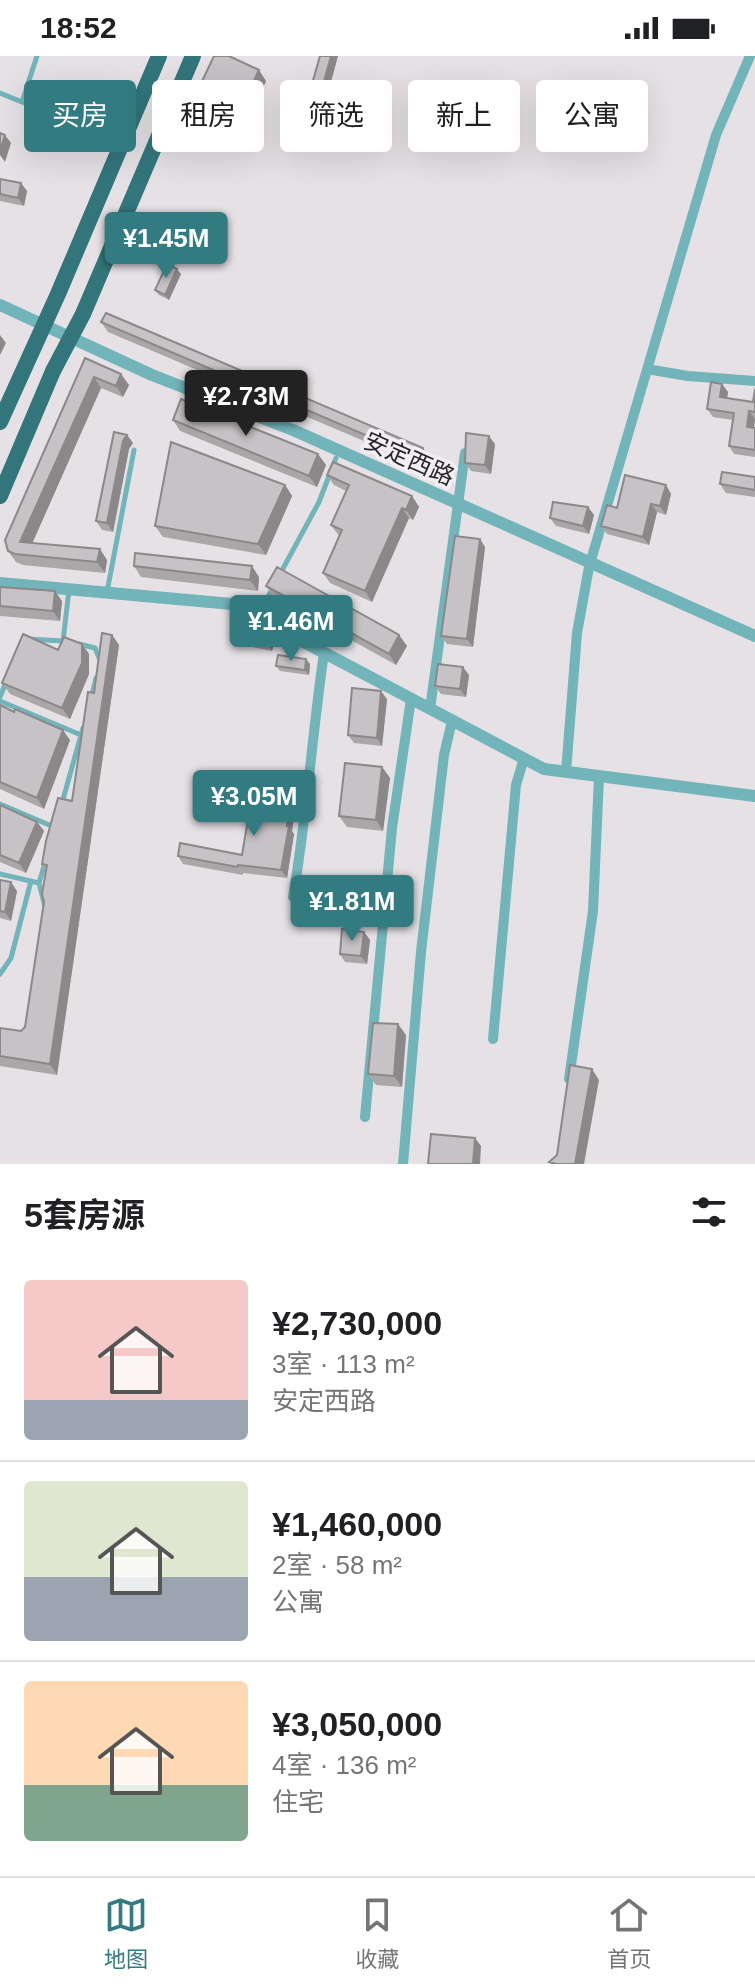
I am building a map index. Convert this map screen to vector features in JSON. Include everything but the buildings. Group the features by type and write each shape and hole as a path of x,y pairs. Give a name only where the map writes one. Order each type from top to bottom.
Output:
{"highway":[{"path":"136,109 159,56"},
{"path":"0,496 53,371 83,314 193,56"},
{"path":"0,422 118,152"}],"street":[{"path":"566,772 577,633 590,567 716,135 750,56"},
{"name":"安定西路","path":"0,305 42,329"},
{"name":"安定西路","path":"0,314 293,430 457,509"},
{"name":"安定西路","path":"69,341 148,382 336,458 755,636"},
{"path":"647,369 688,376 755,381"},
{"path":"430,709 465,453"},
{"name":"安定西路","path":"590,567 755,644"},
{"path":"0,583 232,604 544,769 755,796"},
{"path":"293,897 302,846 313,728 324,653"},
{"path":"365,1117 392,828 411,699"},
{"path":"403,1164 423,937 444,755 452,721"},
{"path":"493,1039 516,785 524,758"},
{"path":"566,1094 593,911 599,777"}],"lane":[{"path":"0,93 22,102 37,56"},
{"path":"107,593 134,450"},
{"path":"256,617 319,502 336,458"},
{"path":"63,641 69,589"},
{"path":"25,639 90,645 98,653 100,664 89,707"},
{"path":"12,668 0,699 81,735"},
{"path":"59,812 85,721"},
{"path":"0,804 55,827 51,841"},
{"path":"46,912 39,883 47,855"},
{"path":"0,874 39,883"},
{"path":"0,974 11,958 31,881"},
{"path":"0,954 11,958"}]}
